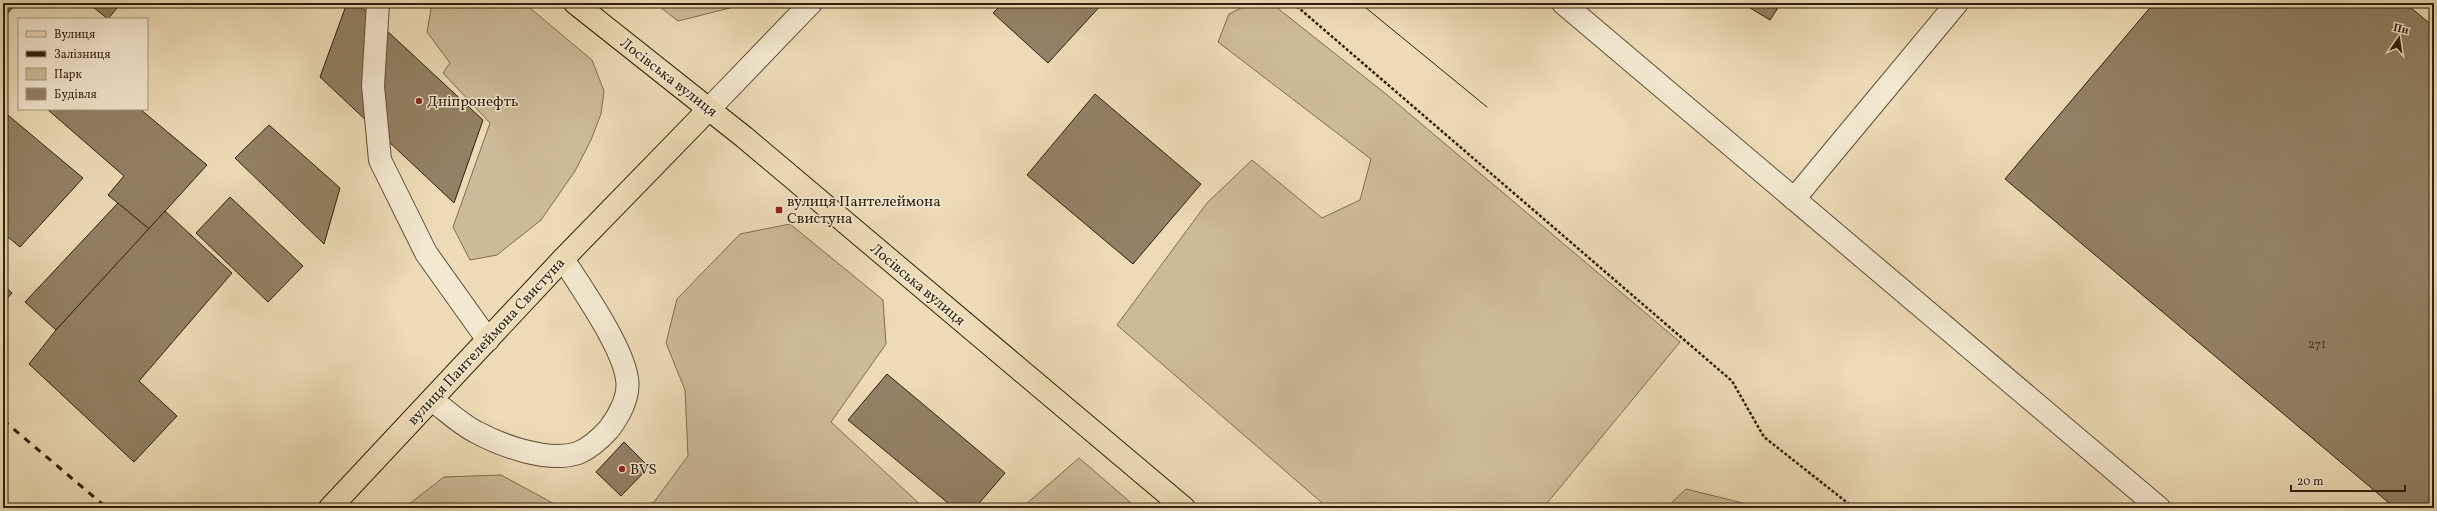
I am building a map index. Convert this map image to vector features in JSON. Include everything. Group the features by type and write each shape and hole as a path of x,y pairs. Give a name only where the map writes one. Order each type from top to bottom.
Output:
{"main road":[{"name":"Лосівська вулиця","path":"575,3 709,109 1184,508"},
{"name":"вулиця Пантелеймона Свистуна","path":"330,508 563,259 709,109"}],"street":[{"path":"378,3 373,86 380,160 426,253 488,340"},
{"name":"вулиця Пантелеймона Свистуна","path":"709,109 811,3"},
{"path":"1563,3 2158,508"},
{"path":"1794,199 1957,3"},
{"path":"432,400 475,432 511,447 549,456 578,453 600,440 614,422 624,404 628,380 624,365 596,311 563,259"}],"path":[{"path":"1293,3 1732,381 1764,437 1854,508"}],"green space":[{"path":"432,3 524,3 592,60 604,91 601,114 591,140 575,171 541,220 497,255 470,260 453,227 490,123 443,73 450,63 427,32"},
{"path":"655,3 750,3 678,21"},
{"path":"1251,3 1271,3 1386,94 1680,342 1543,508 1328,508 1117,325 1207,203 1252,160 1322,218 1360,200 1371,159 1218,42 1229,14"},
{"path":"790,224 883,300 886,344 831,422 924,508 640,508 654,502 688,456 685,390 666,343 677,299 740,234"},
{"path":"1079,458 1137,508 1019,508 1025,505"},
{"path":"501,475 562,508 404,508 444,477"},
{"path":"1686,489 1763,508 1666,508"}],"building":[{"path":"3,3 17,3 3,18"},
{"path":"88,3 121,3 109,18 107,18"},
{"path":"347,3 357,3 483,120 454,203 320,77"},
{"path":"1003,3 1103,3 1048,63 993,13"},
{"path":"1742,3 1781,3 1770,20"},
{"path":"2154,3 2405,3 2434,27 2434,508 2395,508 2005,179"},
{"path":"1095,94 1201,184 1133,264 1027,175"},
{"path":"48,110 141,110 207,165 149,229 108,195 124,176"},
{"path":"3,111 83,178 20,247 3,233"},
{"path":"269,125 340,188 324,244 235,158"},
{"path":"230,197 303,266 268,302 196,233"},
{"path":"118,203 149,229 56,330 25,302"},
{"path":"165,211 232,273 139,381 177,416 134,462 29,364 56,330"},
{"path":"3,285 12,293 3,303"},
{"path":"887,374 1005,473 975,508 954,508 848,420"},
{"name":"BVS","path":"624,442 649,467 621,496 596,472"}],"tram line":[{"path":"1360,3 1487,107"}],"railway":[{"path":"3,420 107,508"}],"place":[{"name":"Дніпронефть","path":"419,101"},
{"name":"вулиця Пантелеймона Свистуна","path":"779,210"},
{"name":"BVS","path":"622,469"}]}
